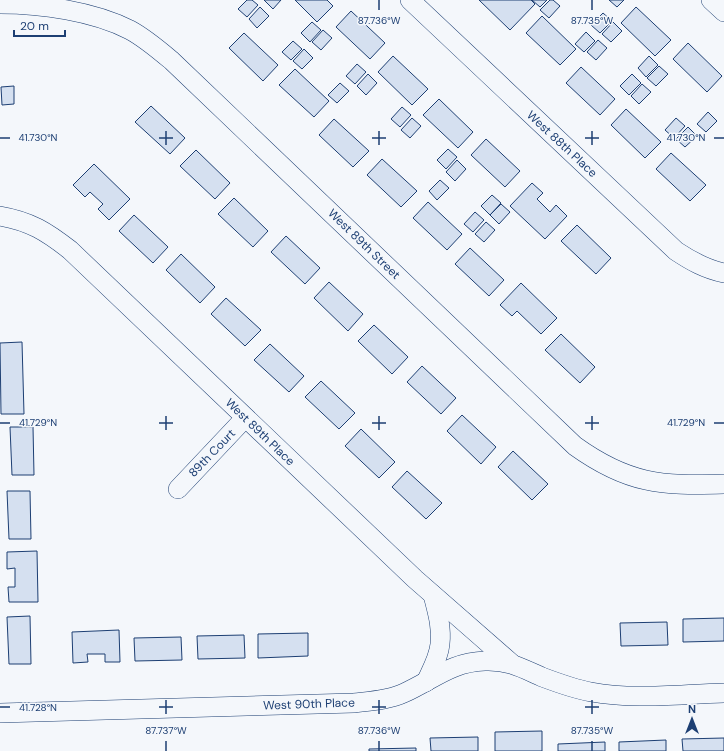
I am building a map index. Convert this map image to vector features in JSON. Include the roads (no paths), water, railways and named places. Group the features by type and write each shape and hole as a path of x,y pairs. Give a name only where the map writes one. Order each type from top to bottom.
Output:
{"street":[{"name":"West 88th Place","path":"410,0 676,251 710,270 724,272"},
{"path":"711,0 724,12"},
{"name":"West 89th Street","path":"0,4 56,9 104,19 130,30 154,46 178,66 575,446 594,459 619,472 645,481 667,484 724,484"},
{"name":"West 89th Place","path":"0,216 11,217 34,225 52,236 70,250 433,595 511,663"},
{"name":"89th Court","path":"178,489 246,418"},
{"path":"426,682 434,665 440,645 439,620 433,595"},
{"name":"West 90th Place","path":"0,713 354,703 379,700 403,694 449,668 467,662 486,660 511,663 566,686 591,692 638,696 724,693"}]}
